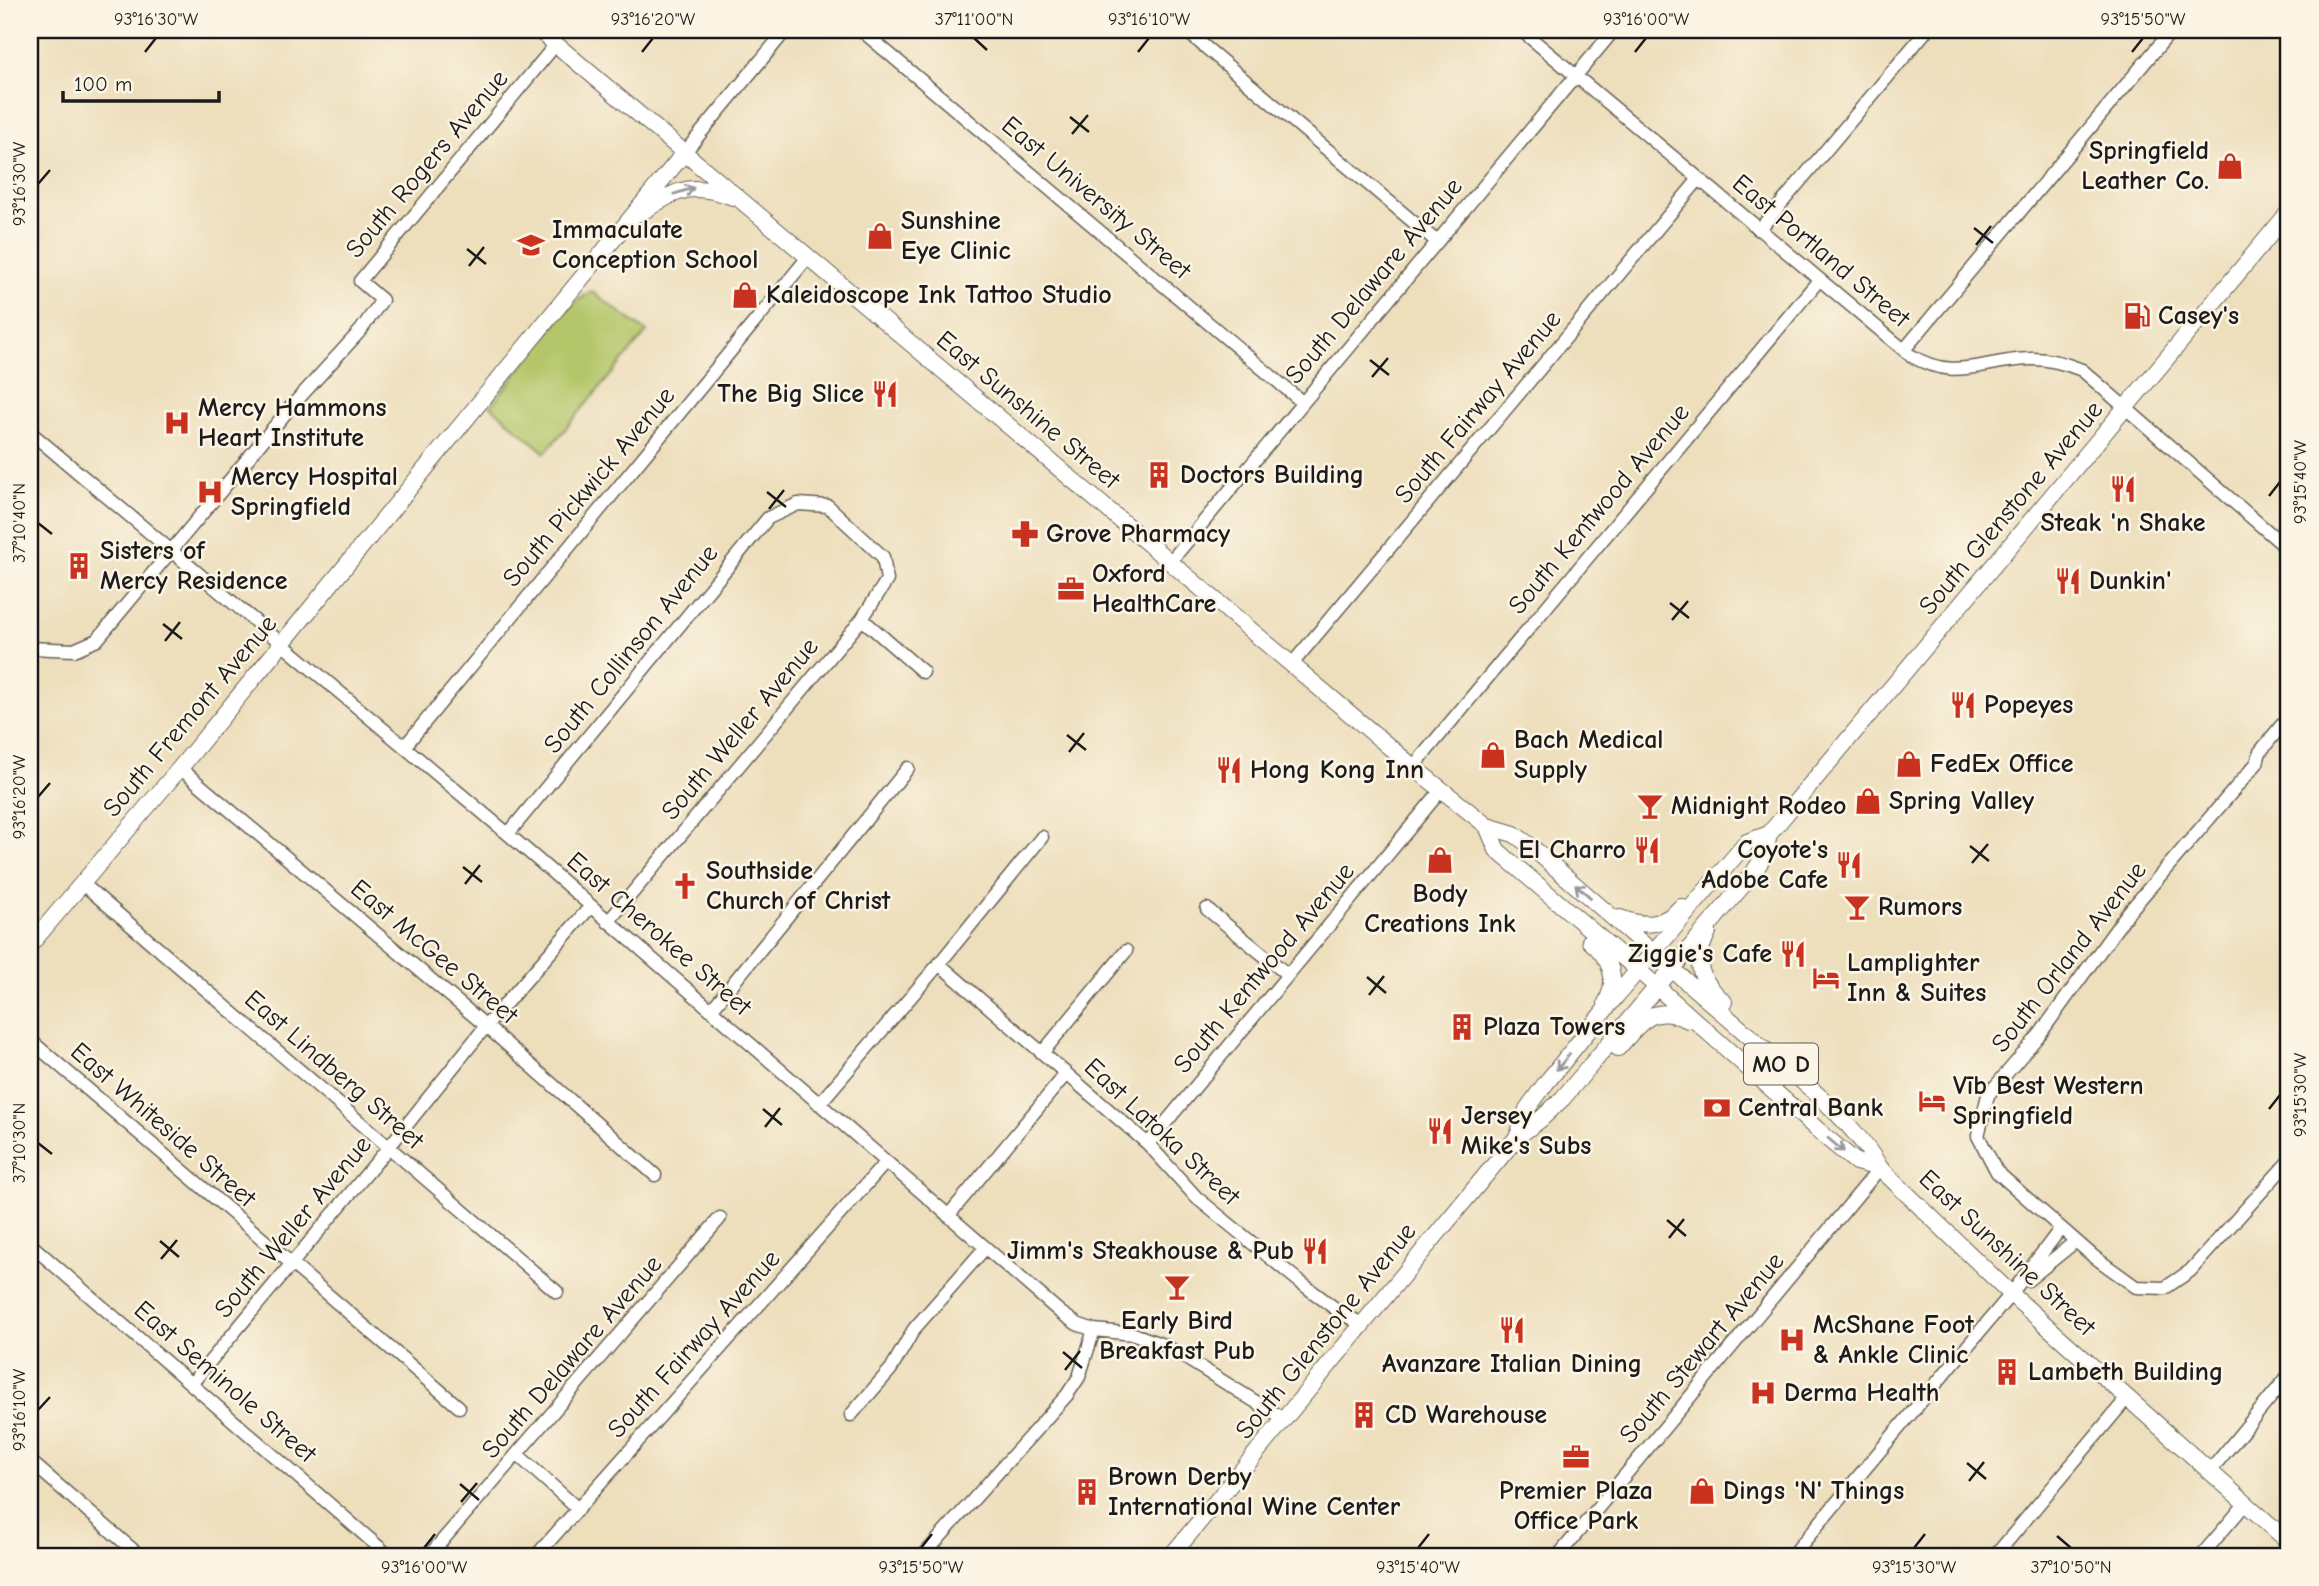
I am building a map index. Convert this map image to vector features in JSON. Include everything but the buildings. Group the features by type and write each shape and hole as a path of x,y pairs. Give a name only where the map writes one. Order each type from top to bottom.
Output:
{"main road":[{"name":"East Sunshine Street","path":"539,30 1486,826 1514,834 1528,844 1672,968 1814,1093 1867,1147 1880,1168 2011,1294 2289,1542"},
{"name":"South Fremont Avenue","path":"30,945 180,768 685,152"},
{"path":"629,220 670,195 696,187 715,190 743,201"},
{"name":"South Glenstone Avenue","path":"1171,1556 1518,1136 1563,1098 1754,872 1765,854 1769,834 2289,212"},
{"name":"East Sunshine Street","path":"1486,826 1497,850 1856,1162 1880,1168"},
{"name":"South Glenstone Avenue","path":"1518,1136 1527,1109 1638,970 1747,842 1769,834"},
{"path":"1610,915 1643,925 1666,921 1723,859 1738,852"},
{"path":"1506,858 1523,882 1605,957 1610,966 1613,987 1600,1016"},
{"path":"1716,916 1701,948 1700,966 1704,978 1720,998 1787,1062 1814,1093"},
{"path":"1563,1098 1583,1087 1639,1024 1654,1014 1677,1015 1707,1031"}],"street":[{"name":"South Fremont Avenue","path":"685,152 786,30"},
{"name":"East University Street","path":"861,30 1302,402"},
{"path":"1185,30 1436,241"},
{"name":"East Portland Street","path":"1521,30 1904,350 1925,364 1953,370 2029,359 2062,362 2082,370 2289,550"},
{"name":"South Delaware Avenue","path":"1170,562 1614,30"},
{"path":"1759,230 1927,30"},
{"path":"1904,350 2172,30"},
{"name":"South Rogers Avenue","path":"171,549 289,408 361,330 382,300 360,281 556,44"},
{"name":"South Fairway Avenue","path":"1292,664 1699,179"},
{"name":"South Pickwick Avenue","path":"404,746 809,256"},
{"name":"South Kentwood Avenue","path":"1414,766 1819,280"},
{"name":"East Cherokee Street","path":"30,432 508,834 1061,1313 1094,1331 1134,1334 1166,1346 1285,1420"},
{"name":"South Collinson Avenue","path":"508,834 768,517 798,504 828,506 883,557"},
{"path":"30,648 74,650 97,640 171,549"},
{"name":"South Weller Avenue","path":"608,922 862,619 887,580 883,557"},
{"path":"862,619 923,672"},
{"name":"South Orland Avenue","path":"2289,716 2260,752 2257,763 2127,914 2040,1034 1988,1095 1978,1136 1997,1172 2076,1241 2136,1287 2165,1288 2190,1271 2289,1161"},
{"name":"East McGee Street","path":"180,768 486,1026 655,1175"},
{"path":"712,1009 908,768"},
{"name":"South Kentwood Avenue","path":"1148,1144 1442,789"},
{"path":"819,1104 939,964 1042,837"},
{"name":"East Lindberg Street","path":"82,883 557,1292"},
{"name":"South Weller Avenue","path":"192,1383 486,1026 591,906"},
{"path":"1207,909 1288,975"},
{"path":"1043,1052 1126,951"},
{"name":"East Latoka Street","path":"939,964 1148,1144 1197,1198 1300,1282 1341,1313 1362,1324"},
{"name":"East Whiteside Street","path":"30,1040 459,1407"},
{"path":"948,1216 1066,1074"},
{"name":"South Fairway Avenue","path":"536,1556 886,1162"},
{"name":"South Stewart Avenue","path":"1558,1556 1880,1168"},
{"name":"South Delaware Avenue","path":"429,1556 720,1218"},
{"path":"1792,1556 2011,1294 2061,1228"},
{"path":"2011,1294 2076,1241"},
{"name":"East Seminole Street","path":"30,1244 389,1556"},
{"path":"851,1415 891,1369 914,1329 985,1248"},
{"path":"923,1556 1067,1395 1079,1377 1094,1331"},
{"path":"2210,1471 2289,1376"},
{"path":"1995,1556 2128,1398"},
{"path":"518,1455 578,1509"},
{"path":"30,1461 140,1556"},
{"path":"2201,1556 2246,1503"}],"green space":[{"path":"591,291 647,332 545,453 491,406 567,309"}],"place":[{"name":"Springfield Leather Co.","path":"2230,166"},
{"name":"Sunshine Eye Clinic","path":"880,236"},
{"name":"Immaculate Conception School","path":"531,245"},
{"name":"Kaleidoscope Ink Tattoo Studio","path":"745,295"},
{"name":"Casey's","path":"2137,316"},
{"name":"The Big Slice","path":"885,394"},
{"name":"Mercy Hammons Heart Institute","path":"177,423"},
{"name":"Doctors Building","path":"1159,475"},
{"name":"Steak 'n Shake","path":"2123,489"},
{"name":"Mercy Hospital Springfield","path":"210,492"},
{"name":"Grove Pharmacy","path":"1025,534"},
{"name":"Sisters of Mercy Residence","path":"79,566"},
{"name":"Dunkin'","path":"2068,581"},
{"name":"Oxford HealthCare","path":"1071,589"},
{"name":"Popeyes","path":"1963,705"},
{"name":"Bach Medical Supply","path":"1493,755"},
{"name":"FedEx Office","path":"1909,764"},
{"name":"Hong Kong Inn","path":"1229,770"},
{"name":"Spring Valley","path":"1868,801"},
{"name":"Midnight Rodeo","path":"1650,806"},
{"name":"El Charro","path":"1647,850"},
{"name":"Body Creations Ink","path":"1440,860"},
{"name":"Coyote's Adobe Cafe","path":"1849,865"},
{"name":"Southside Church of Christ","path":"685,886"},
{"name":"Rumors","path":"1857,907"},
{"name":"Ziggie's Cafe","path":"1793,954"},
{"name":"Lamplighter Inn & Suites","path":"1826,978"},
{"name":"Plaza Towers","path":"1462,1027"},
{"name":"Vīb Best Western Springfield","path":"1932,1101"},
{"name":"Central Bank","path":"1717,1108"},
{"name":"Jersey Mike's Subs","path":"1440,1131"},
{"name":"Jimm's Steakhouse & Pub","path":"1315,1251"},
{"name":"Early Bird Breakfast Pub","path":"1177,1287"},
{"name":"Avanzare Italian Dining","path":"1512,1330"},
{"name":"McShane Foot & Ankle Clinic","path":"1792,1340"},
{"name":"Lambeth Building","path":"2007,1372"},
{"name":"Derma Health","path":"1763,1393"},
{"name":"CD Warehouse","path":"1364,1415"},
{"name":"Premier Plaza Office Park","path":"1576,1457"},
{"name":"Dings 'N' Things","path":"1702,1491"},
{"name":"Brown Derby International Wine Center","path":"1087,1492"}]}
